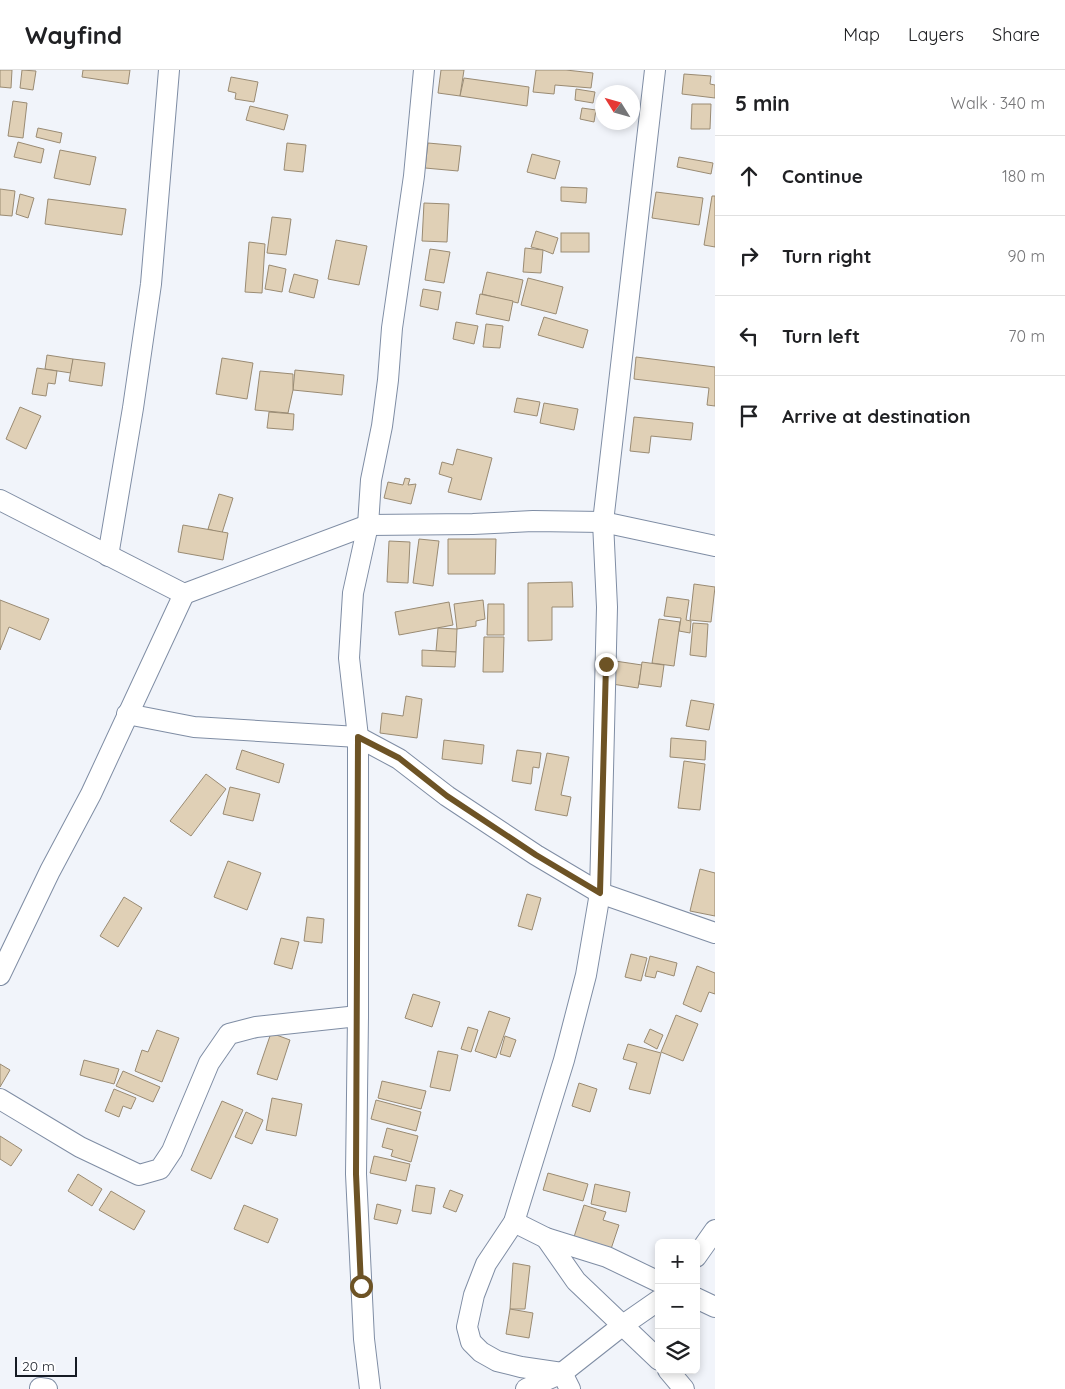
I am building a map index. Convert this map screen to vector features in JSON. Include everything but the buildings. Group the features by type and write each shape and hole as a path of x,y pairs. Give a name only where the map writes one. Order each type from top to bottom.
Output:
{"street":[{"path":"108,556 133,408 151,284 169,70"},
{"path":"370,1389 364,1339 356,1174 358,737 349,658 353,593 368,524 371,480 382,426 392,328 414,176 424,70"},
{"path":"566,1381 497,1361 481,1352 471,1342 467,1327 474,1295 486,1264 514,1222 567,1050 586,975 600,893 607,606 603,522 654,70"},
{"path":"0,500 184,594"},
{"path":"0,975 50,871 91,794 184,594 368,524 473,524 533,521 603,522 715,546"},
{"path":"127,714 194,727 358,737 399,758 447,796 536,855 600,893 715,933"},
{"path":"0,1099 80,1147 139,1176 160,1169 172,1151 208,1063 229,1034 256,1027 358,1016"},
{"path":"514,1222 546,1238 607,1257 655,1280"},
{"path":"700,1251 715,1230"},
{"path":"546,1238 576,1281 655,1356"},
{"path":"700,1300 715,1307"},
{"path":"526,1389 566,1381 623,1324 655,1303"},
{"path":"671,1374 684,1389"}],"route":[{"path":"361,1286 356,1174 358,1095 358,737 399,758 447,796 536,855 600,893 606,664"}]}
